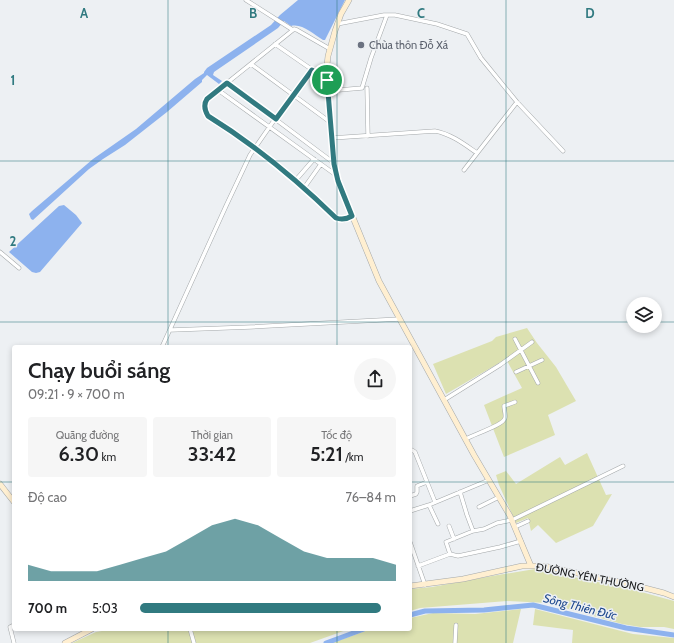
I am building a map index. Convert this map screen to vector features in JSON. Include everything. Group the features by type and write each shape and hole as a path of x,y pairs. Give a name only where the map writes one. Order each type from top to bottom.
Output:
{"main road":[{"path":"349,0 337,24 330,49 326,74 336,175 379,281 474,455 512,520 531,566"},
{"path":"0,484 12,499"},
{"name":"ĐƯỜNG YÊN THƯỜNG","path":"412,586 463,579 522,566 544,566 629,584 674,597"},
{"path":"65,643 88,631"}],"street":[{"path":"246,0 293,30 297,30 330,49"},
{"path":"337,24 387,15 395,15 437,24 467,34 481,58 517,102 564,151"},
{"path":"328,91 362,88 371,58 387,15"},
{"path":"293,30 207,99 205,102 205,109 208,116 255,148 304,188 336,218 347,219 352,216"},
{"path":"276,44 327,80"},
{"path":"250,64 330,122"},
{"path":"163,345 250,155 312,70"},
{"path":"227,83 334,163"},
{"path":"367,88 368,136"},
{"path":"218,90 336,175"},
{"path":"464,170 517,102"},
{"path":"332,138 436,131 452,136 477,153"},
{"path":"295,181 314,159"},
{"path":"304,188 321,164"},
{"path":"0,252 19,268"},
{"path":"171,330 400,319"},
{"path":"515,339 538,383"},
{"path":"444,400 500,365 532,342"},
{"path":"516,372 542,360"},
{"path":"466,439 504,421 506,418 504,406 515,402"},
{"path":"412,450 415,452 435,502"},
{"path":"450,554 446,542 497,523 512,520 623,466"},
{"path":"412,510 429,505 489,480"},
{"path":"412,495 416,494 417,486 427,482"},
{"path":"460,492 473,531"},
{"path":"479,507 499,497"},
{"path":"429,505 438,524"},
{"path":"515,527 528,521"},
{"path":"449,526 454,539"},
{"path":"418,566 450,554 458,556 521,541"},
{"path":"412,551 425,585"},
{"path":"455,643 456,625"},
{"path":"12,626 10,627 14,643"},
{"path":"191,631 194,643"}],"green space":[{"path":"527,328 556,367 576,401 548,415 555,435 504,457 484,405 522,388 506,359 446,394 433,364 492,341 496,337"},
{"path":"587,453 606,495 612,494 593,526 556,543 538,525 531,531 528,518 516,523 496,475 506,471 516,484 560,457 565,465"},
{"path":"535,569 627,588 674,601 674,629 664,627 640,627 622,624 547,603 507,601 420,608 412,610 412,589 432,587"},
{"path":"521,609 513,643 332,643 365,631 412,631 412,618 433,613 475,614"},
{"path":"535,609 633,634 674,638 674,643 572,643 573,630 533,625"},
{"path":"343,631 310,643 72,643 96,632"}],"water":[{"path":"298,0 345,0 325,40 299,26 291,26 284,21 278,28 214,72 213,75 222,81 219,84 207,75 202,82 167,112 125,145 89,169 33,220 31,219 29,214 32,211 93,159 136,129 204,73 207,68 271,25 280,15"},
{"path":"64,205 76,215 82,223 40,272 32,272 9,252 59,206"}],"waterway":[{"name":"Sông Thiên Đức","path":"412,614 425,611 484,610 533,605 626,628 674,635"},
{"name":"Sông Thiên Đức","path":"326,643 359,631"}],"place":[{"name":"Chùa thôn Đỗ Xá","path":"361,45"}],"route":[{"path":"312,70 327,80 334,164 338,181 352,216 344,220 336,218 307,190 255,148 208,116 205,109 205,102 207,99 227,83 276,119 312,70"}]}
